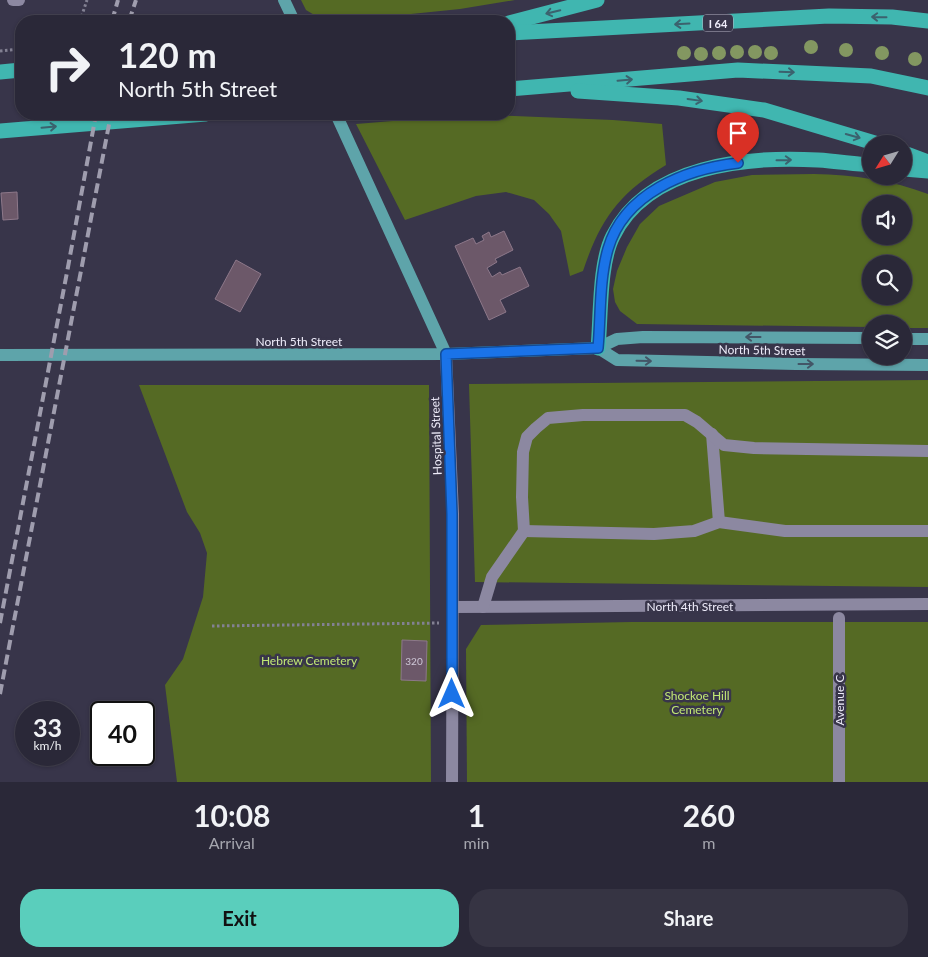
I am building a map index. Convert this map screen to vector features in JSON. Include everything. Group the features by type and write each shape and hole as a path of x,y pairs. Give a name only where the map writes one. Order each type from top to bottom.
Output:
{"highway":[{"path":"515,20 597,0"},
{"name":"I 64","path":"515,33 829,16 892,17 928,21"},
{"path":"516,89 738,70 870,76 928,88"},
{"path":"0,72 15,71"},
{"path":"516,89 679,98 764,110 862,139"},
{"path":"0,131 133,120"},
{"path":"912,156 928,162"},
{"path":"598,348 604,265 608,248 612,237 627,215 636,204 649,194 687,175 720,165 786,159 819,160 862,165"},
{"path":"912,169 928,172"}],"main road":[{"path":"284,0 291,15"},
{"name":"Hospital Street","path":"339,120 446,354"},
{"name":"North 5th Street","path":"0,355 446,354 598,348 617,339 643,337 862,338"},
{"path":"912,339 928,339"},
{"name":"North 5th Street","path":"598,348 617,360 632,361 928,365"}],"street":[{"path":"13,0 19,0"},
{"name":"Hospital Street","path":"446,354 452,514 452,782"},
{"path":"483,607 492,577 524,531 522,497 524,452 528,437 548,418 583,415 685,415 697,422 724,445 754,448 928,451"},
{"path":"712,434 719,522"},
{"path":"524,531 654,534 694,531 719,522 785,531 928,531"},
{"name":"North 4th Street","path":"452,607 928,604"},
{"name":"Avenue C","path":"839,782 840,618"}],"path":[{"path":"82,15 88,0"},
{"path":"0,51 15,49"},
{"path":"212,626 452,623"}],"green space":[{"path":"301,0 515,0 460,9 401,15 314,15 306,10"},
{"path":"515,116 662,124 666,165 636,186 613,209 604,222 583,271 570,276 561,231 549,214 534,200 506,192 476,196 405,220 356,124 404,120 515,120"},
{"path":"814,174 858,177 862,178 862,185 900,185 928,194 928,328 912,328 912,315 862,315 862,327 637,324 620,311 615,302 613,289 617,271 627,247 640,224 659,206 715,182 752,175"},
{"path":"928,380 928,587 475,582 469,384"},
{"name":"Hebrew Cemetery","path":"139,385 429,385 431,782 177,782 165,685 183,659 203,597 207,553 200,533 187,512"},
{"name":"Shockoe Hill Cemetery","path":"631,622 928,622 928,782 467,782 466,649 481,625"}],"building":[{"path":"17,192 18,219 3,220 1,193"},
{"path":"504,231 513,250 495,259 497,262 487,268 492,277 500,272 502,275 520,267 529,286 500,300 506,312 489,320 455,246 473,238 476,244 484,240 482,236 489,232 491,237"},
{"path":"236,260 261,274 240,312 215,299"},
{"path":"402,640 427,641 426,681 401,680"}],"railway":[{"path":"114,15 118,0"},
{"path":"131,15 136,0"},
{"path":"0,623 95,120"},
{"path":"0,694 110,120"}],"route":[{"path":"452,694 452,514 446,354 598,348 604,265 612,237 620,224 636,204 660,187 687,175 720,165 738,163"}]}
